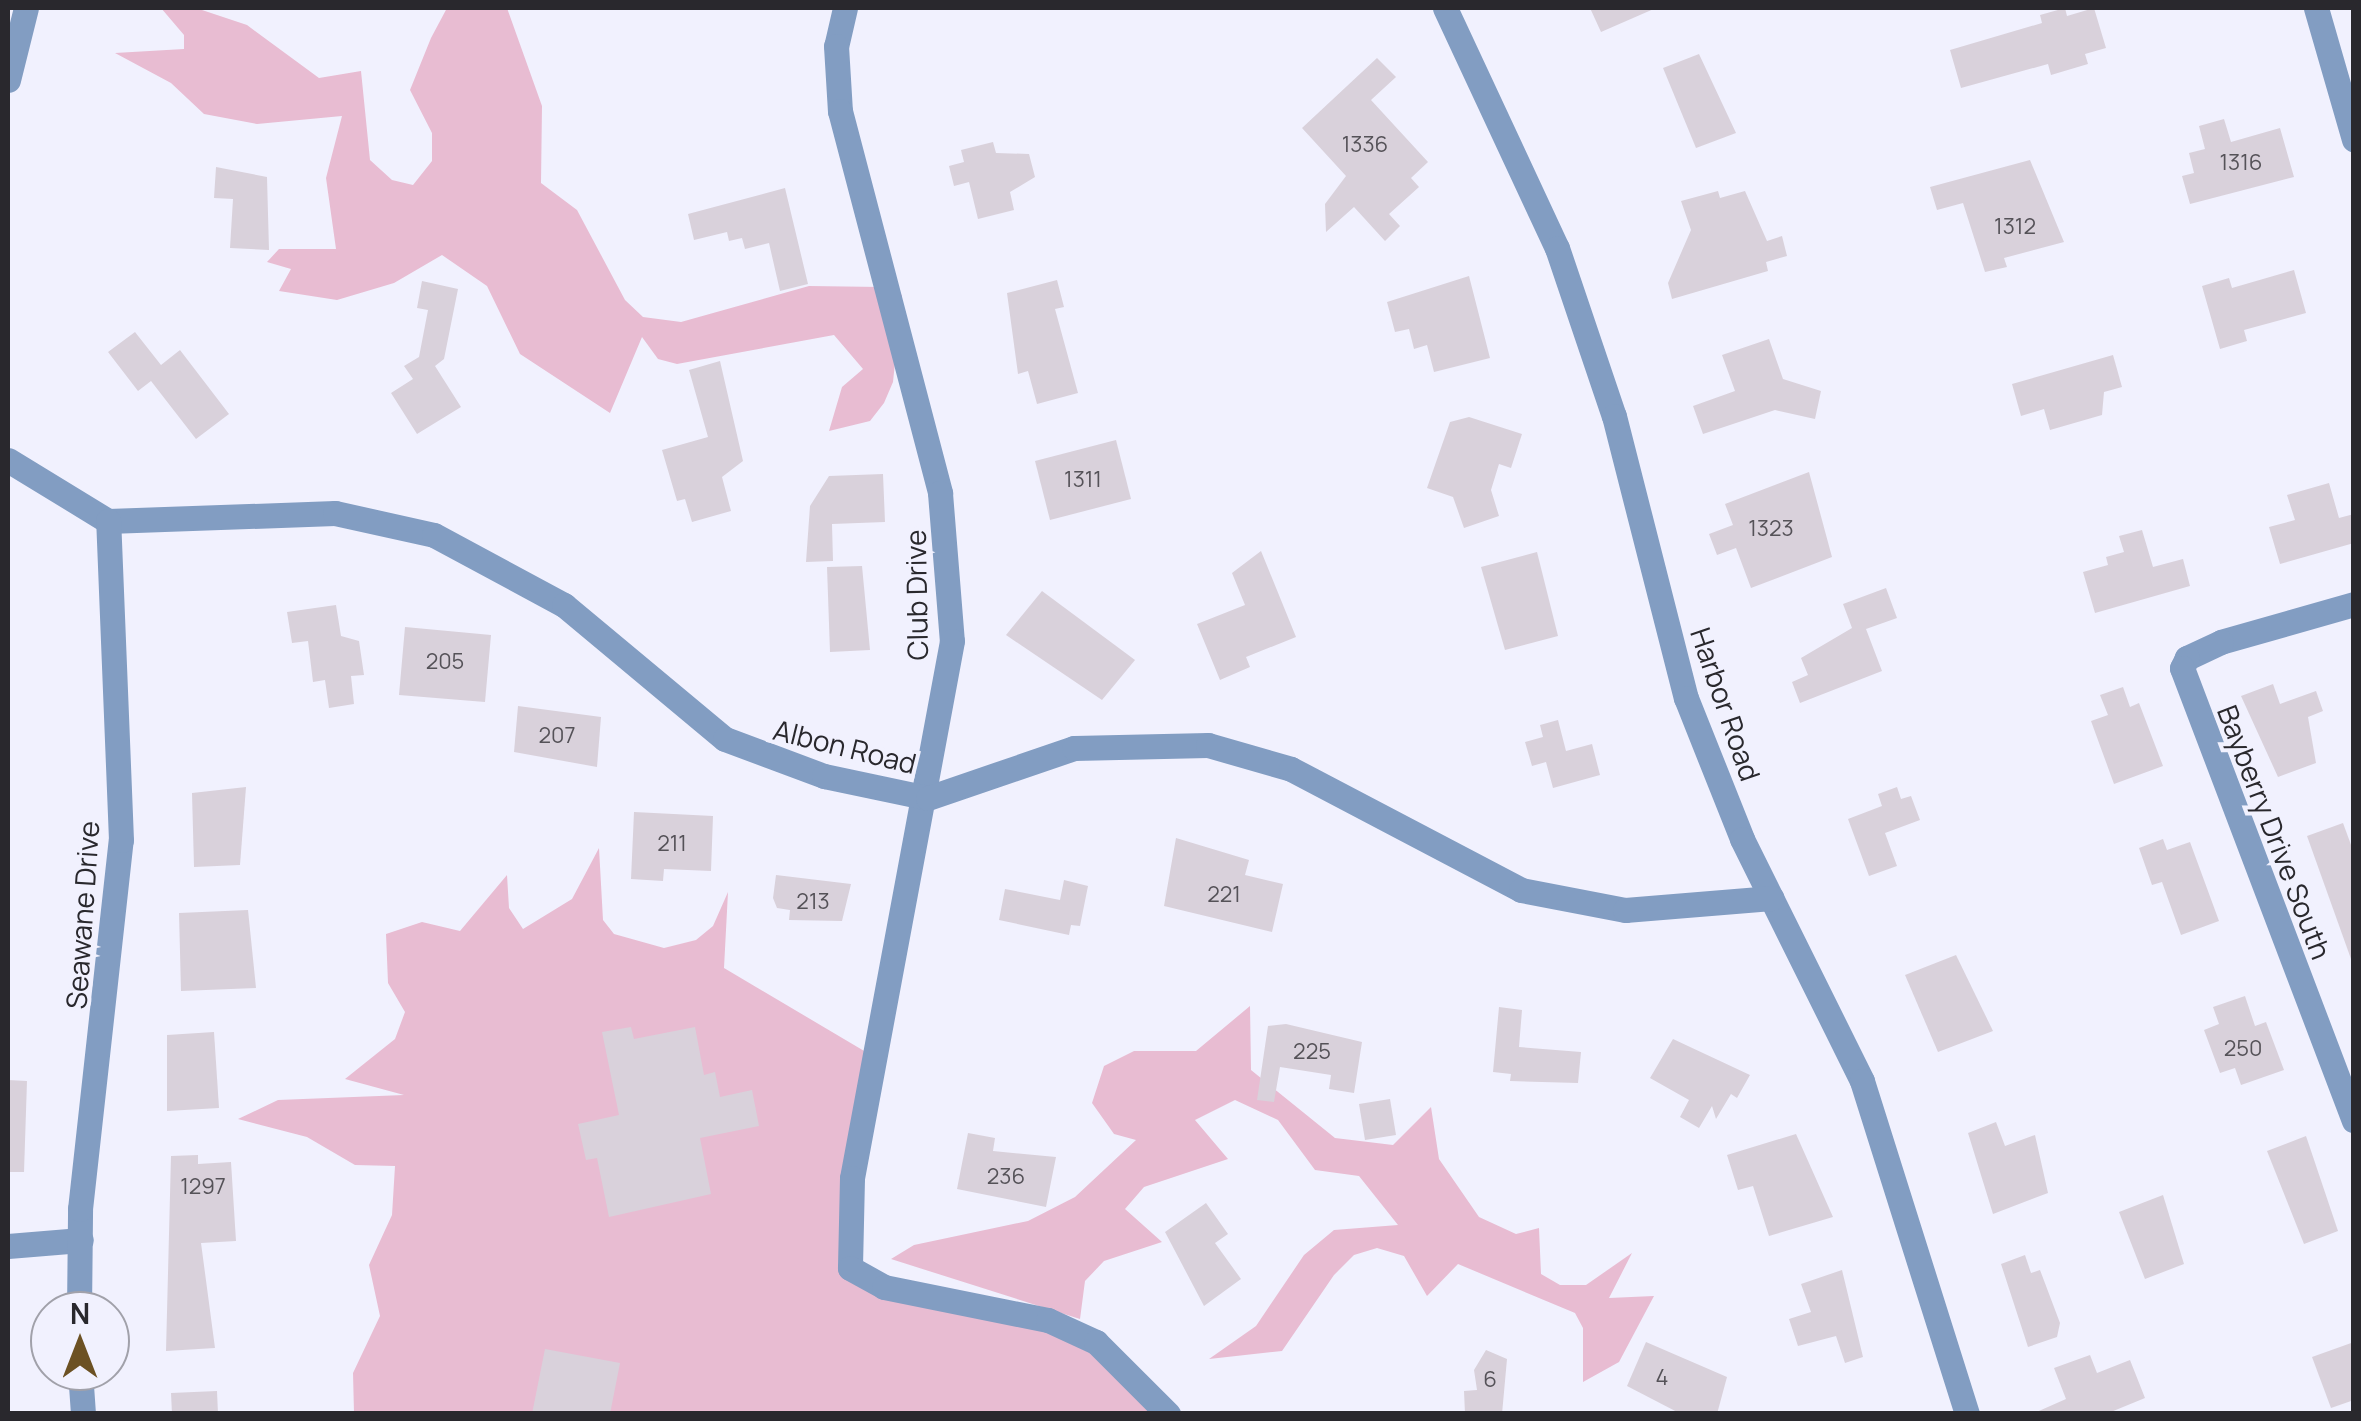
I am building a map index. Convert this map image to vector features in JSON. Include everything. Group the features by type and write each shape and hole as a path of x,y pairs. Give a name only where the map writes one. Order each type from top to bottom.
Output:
{"street":[{"path":"8,80 26,8"},
{"name":"Club Drive","path":"845,8 836,46 840,111 950,546 952,641 928,798 847,1214 850,1268 884,1286 1048,1320 1113,1354 1168,1414"},
{"name":"Harbor Road","path":"1445,8 1557,248 1614,416 1686,698 1772,898 1862,1080 1967,1414"},
{"path":"2316,8 2354,140"},
{"path":"8,460 108,522"},
{"name":"Albon Road","path":"108,522 334,513 434,535 564,605 725,739 768,761 928,798 1074,748 1208,745 1291,769 1520,890 1625,910 1772,898"},
{"name":"Seawane Drive","path":"80,1291 81,1240 121,840 108,522"},
{"name":"Bayberry Drive South","path":"2354,604 2220,642 2186,658 2186,676 2354,1120"},
{"path":"8,1246 81,1240"}],"shaded area":[{"path":"161,8 196,8 247,25 319,78 361,71 370,160 392,180 413,185 432,161 432,133 410,90 431,38 447,8 507,8 542,106 541,183 577,210 625,300 643,317 681,322 809,286 881,287 902,295 893,382 884,403 870,421 829,431 842,387 863,369 834,335 677,364 658,359 642,337 610,413 520,354 487,286 442,255 394,283 337,300 279,291 291,269 267,262 279,249 336,249 326,178 342,116 257,124 204,114 171,83 115,53 184,49 184,35"},
{"path":"599,848 603,920 614,934 664,948 696,940 713,926 728,892 724,968 876,1058 845,1255 868,1277 1094,1331 1175,1413 354,1413 353,1373 380,1316 369,1265 392,1215 395,1166 355,1165 307,1137 238,1119 278,1100 404,1095 345,1079 395,1039 405,1012 388,983 386,934 422,922 460,931 507,875 509,908 523,929 572,899"},
{"path":"1250,1006 1251,1070 1335,1138 1393,1145 1431,1107 1439,1159 1479,1217 1516,1234 1539,1228 1541,1274 1560,1285 1586,1285 1632,1253 1609,1298 1654,1296 1619,1362 1583,1382 1583,1328 1575,1313 1458,1264 1427,1296 1404,1256 1377,1248 1354,1255 1334,1275 1282,1351 1209,1359 1256,1326 1304,1255 1334,1230 1398,1225 1359,1176 1315,1170 1278,1120 1235,1100 1195,1120 1228,1159 1144,1187 1125,1209 1162,1242 1104,1261 1085,1281 1080,1319 891,1259 914,1245 1028,1221 1075,1197 1136,1140 1114,1134 1092,1103 1104,1066 1134,1051 1196,1051"}],"building":[{"path":"1590,8 1656,8 1601,32"},
{"path":"2065,8 2067,16 2094,8 2106,48 2085,54 2088,64 2051,75 2048,64 1961,88 1950,50 2042,23 2040,15"},
{"path":"1699,54 1736,133 1696,148 1663,68"},
{"path":"1377,58 1396,77 1371,100 1428,162 1411,178 1419,187 1389,214 1400,226 1385,241 1354,207 1326,232 1325,204 1346,176 1302,128"},
{"path":"2224,119 2231,142 2280,128 2294,177 2190,204 2182,176 2194,173 2189,153 2205,149 2199,126"},
{"path":"993,142 996,153 1029,154 1035,177 1010,192 1014,210 978,219 969,182 954,186 949,166 964,162 961,150"},
{"path":"2030,160 2064,242 2004,258 2007,267 1985,272 1963,203 1937,210 1930,187"},
{"path":"216,167 267,177 269,250 230,248 233,199 214,198"},
{"path":"785,188 808,284 780,291 769,243 745,249 742,238 729,241 727,232 694,240 688,214"},
{"path":"1718,191 1720,198 1745,191 1767,241 1782,236 1787,256 1766,262 1768,271 1672,299 1668,283 1691,230 1681,201"},
{"path":"2294,270 2306,313 2244,330 2247,341 2220,349 2202,286 2229,278 2232,288"},
{"path":"1469,276 1490,358 1434,372 1427,345 1414,349 1409,329 1395,332 1387,302"},
{"path":"1057,280 1064,307 1055,309 1078,393 1037,404 1028,371 1018,374 1007,293"},
{"path":"422,281 458,289 444,359 435,366 461,407 417,434 391,393 413,379 404,366 419,357 428,310 417,308"},
{"path":"135,332 161,365 180,350 229,414 196,439 151,381 138,391 108,352"},
{"path":"1769,339 1783,379 1821,391 1815,419 1775,410 1703,434 1693,406 1735,391 1722,355"},
{"path":"2113,355 2122,387 2104,392 2102,415 2050,430 2044,409 2021,416 2012,384"},
{"path":"720,361 743,461 722,477 731,511 692,522 685,499 677,501 662,450 708,437 689,370"},
{"path":"1469,417 1522,434 1511,468 1499,464 1491,490 1499,516 1464,528 1453,497 1427,488 1450,422"},
{"path":"1116,440 1131,499 1050,520 1035,461"},
{"path":"1809,472 1832,557 1751,588 1736,548 1717,555 1709,534 1733,525 1725,504"},
{"path":"883,474 885,522 832,524 833,561 806,562 810,506 829,476"},
{"path":"2329,483 2339,518 2354,514 2354,543 2280,564 2269,527 2295,520 2287,495"},
{"path":"2142,530 2153,567 2183,559 2190,586 2095,613 2083,572 2108,565 2106,557 2124,552 2119,536"},
{"path":"1261,551 1296,637 1246,657 1250,667 1220,680 1197,624 1245,605 1232,573"},
{"path":"1537,552 1558,636 1505,650 1481,567"},
{"path":"862,566 870,650 830,652 827,567"},
{"path":"1886,588 1897,618 1866,629 1882,671 1800,703 1792,682 1808,675 1801,658 1852,628 1843,604"},
{"path":"1042,591 1135,660 1102,700 1006,635"},
{"path":"336,605 341,636 359,641 364,675 351,676 354,704 329,708 325,680 313,682 308,641 292,643 287,612"},
{"path":"405,627 491,635 485,702 399,695"},
{"path":"2273,684 2280,704 2316,691 2323,711 2308,717 2316,763 2278,777 2241,696"},
{"path":"2123,687 2130,707 2139,703 2163,766 2114,784 2091,721 2108,715 2100,695"},
{"path":"518,706 601,717 597,767 514,752"},
{"path":"1558,720 1566,751 1592,744 1600,775 1553,788 1546,762 1532,766 1525,742 1543,737 1540,725"},
{"path":"246,787 240,865 194,867 192,793"},
{"path":"1897,787 1901,799 1911,796 1920,820 1885,833 1897,866 1869,876 1848,819 1882,806 1878,794"},
{"path":"634,812 713,816 711,871 664,869 663,881 631,879"},
{"path":"2343,823 2354,853 2351,959 2307,836"},
{"path":"1176,838 1249,860 1245,875 1283,884 1272,932 1164,906"},
{"path":"2163,839 2167,850 2190,842 2219,921 2181,935 2162,882 2152,885 2139,848"},
{"path":"776,875 851,884 842,921 789,920 790,910 777,908 773,898"},
{"path":"1064,880 1088,886 1080,926 1071,925 1069,935 999,920 1005,889 1060,900"},
{"path":"248,910 256,988 181,991 179,913"},
{"path":"1956,955 1993,1031 1938,1052 1905,975"},
{"path":"2245,996 2255,1026 2266,1022 2284,1070 2241,1085 2235,1068 2220,1073 2204,1030 2219,1024 2213,1007"},
{"path":"1499,1007 1522,1010 1519,1047 1581,1052 1578,1083 1510,1081 1511,1074 1493,1072"},
{"path":"1286,1024 1362,1042 1354,1093 1329,1089 1331,1075 1280,1067 1274,1102 1257,1100 1268,1026"},
{"path":"631,1027 634,1039 695,1027 704,1075 715,1072 720,1097 752,1090 759,1126 700,1138 711,1194 609,1217 597,1158 586,1160 578,1124 619,1115 602,1032"},
{"path":"214,1032 219,1108 167,1111 167,1035"},
{"path":"1673,1039 1750,1075 1737,1098 1731,1094 1716,1119 1712,1106 1699,1128 1680,1117 1689,1100 1650,1078"},
{"path":"8,1080 27,1081 24,1172 8,1172"},
{"path":"1390,1099 1396,1135 1365,1140 1359,1104"},
{"path":"1996,1122 2005,1146 2035,1135 2048,1193 1993,1214 1968,1133"},
{"path":"968,1133 995,1138 993,1151 1056,1157 1046,1207 957,1189"},
{"path":"1796,1134 1833,1217 1769,1236 1753,1186 1738,1190 1727,1155"},
{"path":"2306,1136 2338,1231 2304,1244 2267,1151"},
{"path":"198,1155 198,1164 231,1162 236,1241 201,1243 215,1348 166,1351 171,1156"},
{"path":"2163,1195 2184,1264 2145,1279 2119,1212"},
{"path":"1206,1203 1228,1234 1215,1243 1241,1279 1204,1306 1165,1232"},
{"path":"2025,1255 2031,1273 2040,1270 2060,1323 2057,1337 2028,1347 2001,1264"},
{"path":"1842,1270 1863,1357 1845,1363 1836,1336 1798,1346 1789,1319 1811,1312 1801,1284"},
{"path":"1646,1342 1727,1377 1717,1414 1681,1414 1627,1386"},
{"path":"2354,1342 2354,1400 2331,1408 2312,1357"},
{"path":"545,1349 620,1363 610,1414 532,1414"},
{"path":"1486,1350 1507,1359 1502,1414 1465,1414 1464,1391 1477,1390 1474,1370"},
{"path":"2090,1355 2097,1373 2130,1360 2145,1398 2106,1414 2032,1414 2066,1399 2054,1368"},
{"path":"217,1391 218,1414 172,1414 171,1393"}]}
